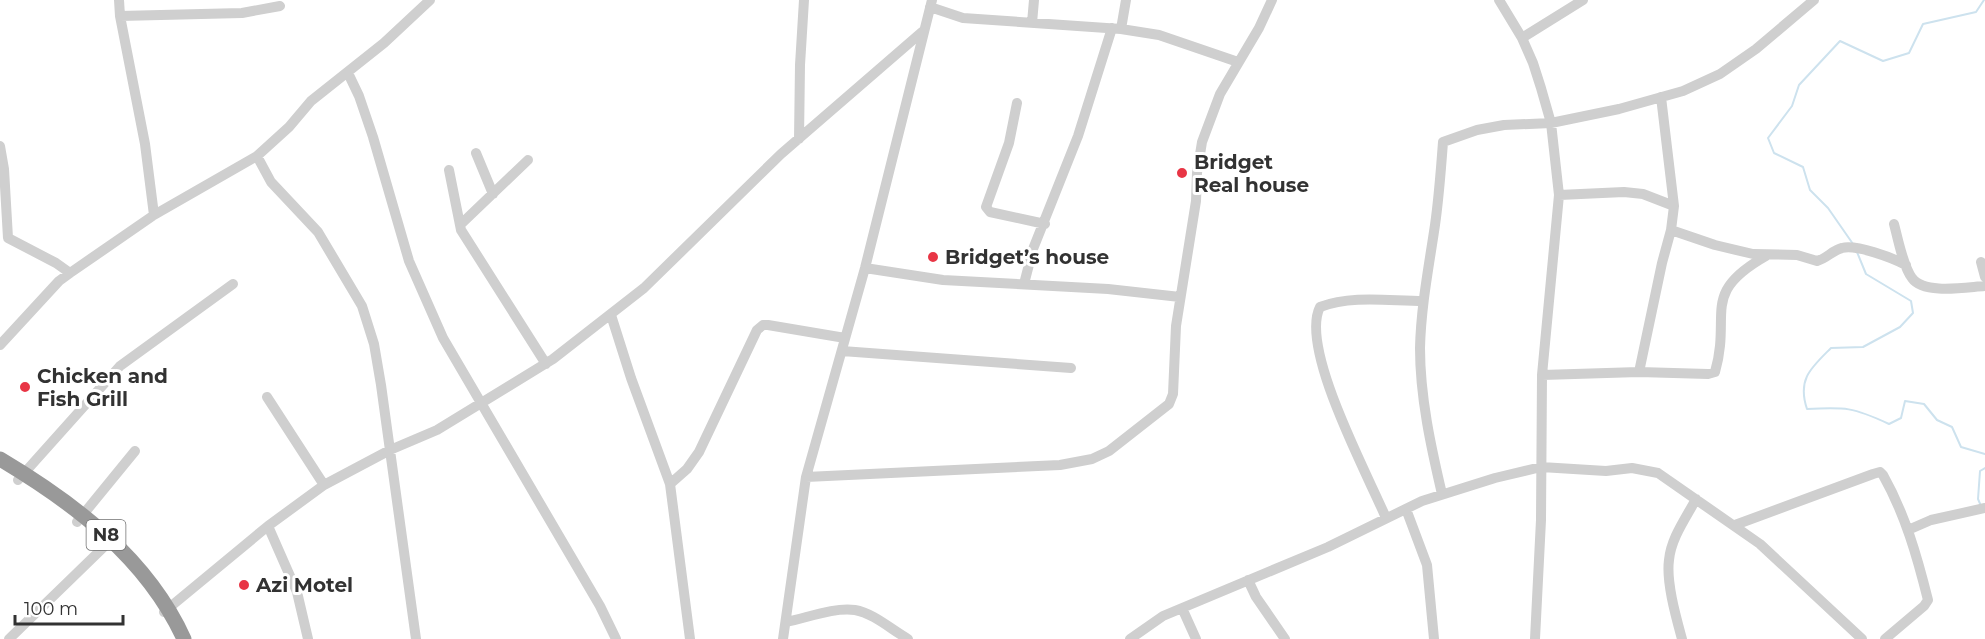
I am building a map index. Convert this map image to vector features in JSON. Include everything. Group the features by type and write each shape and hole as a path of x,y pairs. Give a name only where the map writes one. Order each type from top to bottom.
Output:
{"highway":[{"name":"N8","path":"0,459 48,499 79,518 108,543 166,610 184,639"},
{"name":"N8","path":"0,469 21,476"},
{"name":"N8","path":"166,610 177,639"}],"street":[{"path":"119,0 120,16 145,144 154,215"},
{"path":"0,345 59,281 154,215 257,156 289,127 310,101 348,73 430,0"},
{"path":"799,139 804,0"},
{"path":"1032,23 1034,0"},
{"path":"1024,284 1033,249 1078,136 1126,0"},
{"path":"806,477 1060,465 1092,459 1109,451 1172,400 1176,326 1196,201 1197,173 1202,142 1220,94 1259,28 1272,0"},
{"path":"1499,0 1522,38 1533,63 1551,123 1559,195 1542,375 1542,520 1535,639"},
{"path":"1522,38 1583,0"},
{"path":"1442,494 1422,384 1420,350 1423,301 1435,223 1443,142 1477,130 1504,125 1551,123 1619,109 1683,91 1720,74 1756,48 1814,0"},
{"path":"783,639 806,477 865,268 931,3 963,18 1116,29 1159,35 1238,62"},
{"path":"120,16 242,13 279,6"},
{"path":"166,610 268,526 324,485 390,450 437,430 482,404 546,364 611,315 644,288 781,154 922,32"},
{"path":"348,73 359,96 373,137 409,261 443,338 600,606 616,639"},
{"path":"1639,372 1671,230 1674,206 1668,138 1661,97"},
{"path":"1017,103 1009,143 986,207 990,212 1044,224"},
{"path":"0,146 4,168 4,236 56,263 70,273"},
{"path":"476,153 492,194"},
{"path":"257,156 271,182 318,232 362,306 374,344 416,639"},
{"path":"460,225 528,160"},
{"path":"449,170 460,230 546,364"},
{"path":"1559,195 1624,192 1643,194 1674,206"},
{"path":"1894,224 1906,265 1912,278 1920,285 1937,288 1985,286"},
{"path":"1671,230 1736,250 1766,256 1797,255 1817,261 1840,248 1849,246 1887,256 1906,265"},
{"path":"1542,375 1639,372 1708,374 1715,372 1720,345 1720,312 1724,293 1733,278 1747,266 1766,256"},
{"path":"1981,262 1985,277"},
{"path":"865,268 943,280 1108,289 1180,297"},
{"path":"21,476 120,366 234,284"},
{"path":"1386,518 1336,406 1316,340 1316,316 1320,307 1349,300 1423,301"},
{"path":"611,315 631,378 670,484 690,639"},
{"path":"670,484 687,470 699,452 757,330 763,325 768,325 845,338"},
{"path":"842,351 1071,368"},
{"path":"267,398 324,485"},
{"path":"79,518 135,451"},
{"path":"1130,639 1149,624 1182,608 1328,547 1406,509 1442,494 1541,467 1606,471 1632,468 1658,473 1760,544 1862,639"},
{"path":"1735,525 1880,472 1893,493 1908,530 1928,600 1885,639"},
{"path":"1682,639 1672,598 1669,560 1677,534 1696,499"},
{"path":"1908,530 1931,520 1985,507"},
{"path":"1406,509 1428,565 1434,639"},
{"path":"268,526 297,592 308,639"},
{"path":"9,639 108,543"},
{"path":"1248,579 1256,597 1285,639"},
{"path":"1182,608 1196,639"},
{"path":"786,622 842,610 856,610 908,639"}],"waterway":[{"path":"1853,244 1828,208 1810,190 1803,167 1774,153 1768,138 1792,106 1799,85 1840,41 1883,61 1909,53 1923,24 1976,12 1984,0"},
{"path":"1857,252 1866,274 1911,301 1913,313 1900,327 1863,347 1831,348 1812,368 1805,382 1804,399 1807,409 1849,409 1889,424 1901,418 1905,401 1924,404 1937,420 1952,427 1961,447 1985,454"},
{"path":"1981,506 1978,499 1980,471 1985,468"}],"place":[{"name":"Bridget Real house","path":"1182,173"},
{"name":"Bridget’s house","path":"933,257"},
{"name":"Chicken and Fish Grill","path":"25,387"},
{"name":"Azi Motel","path":"244,585"}]}
